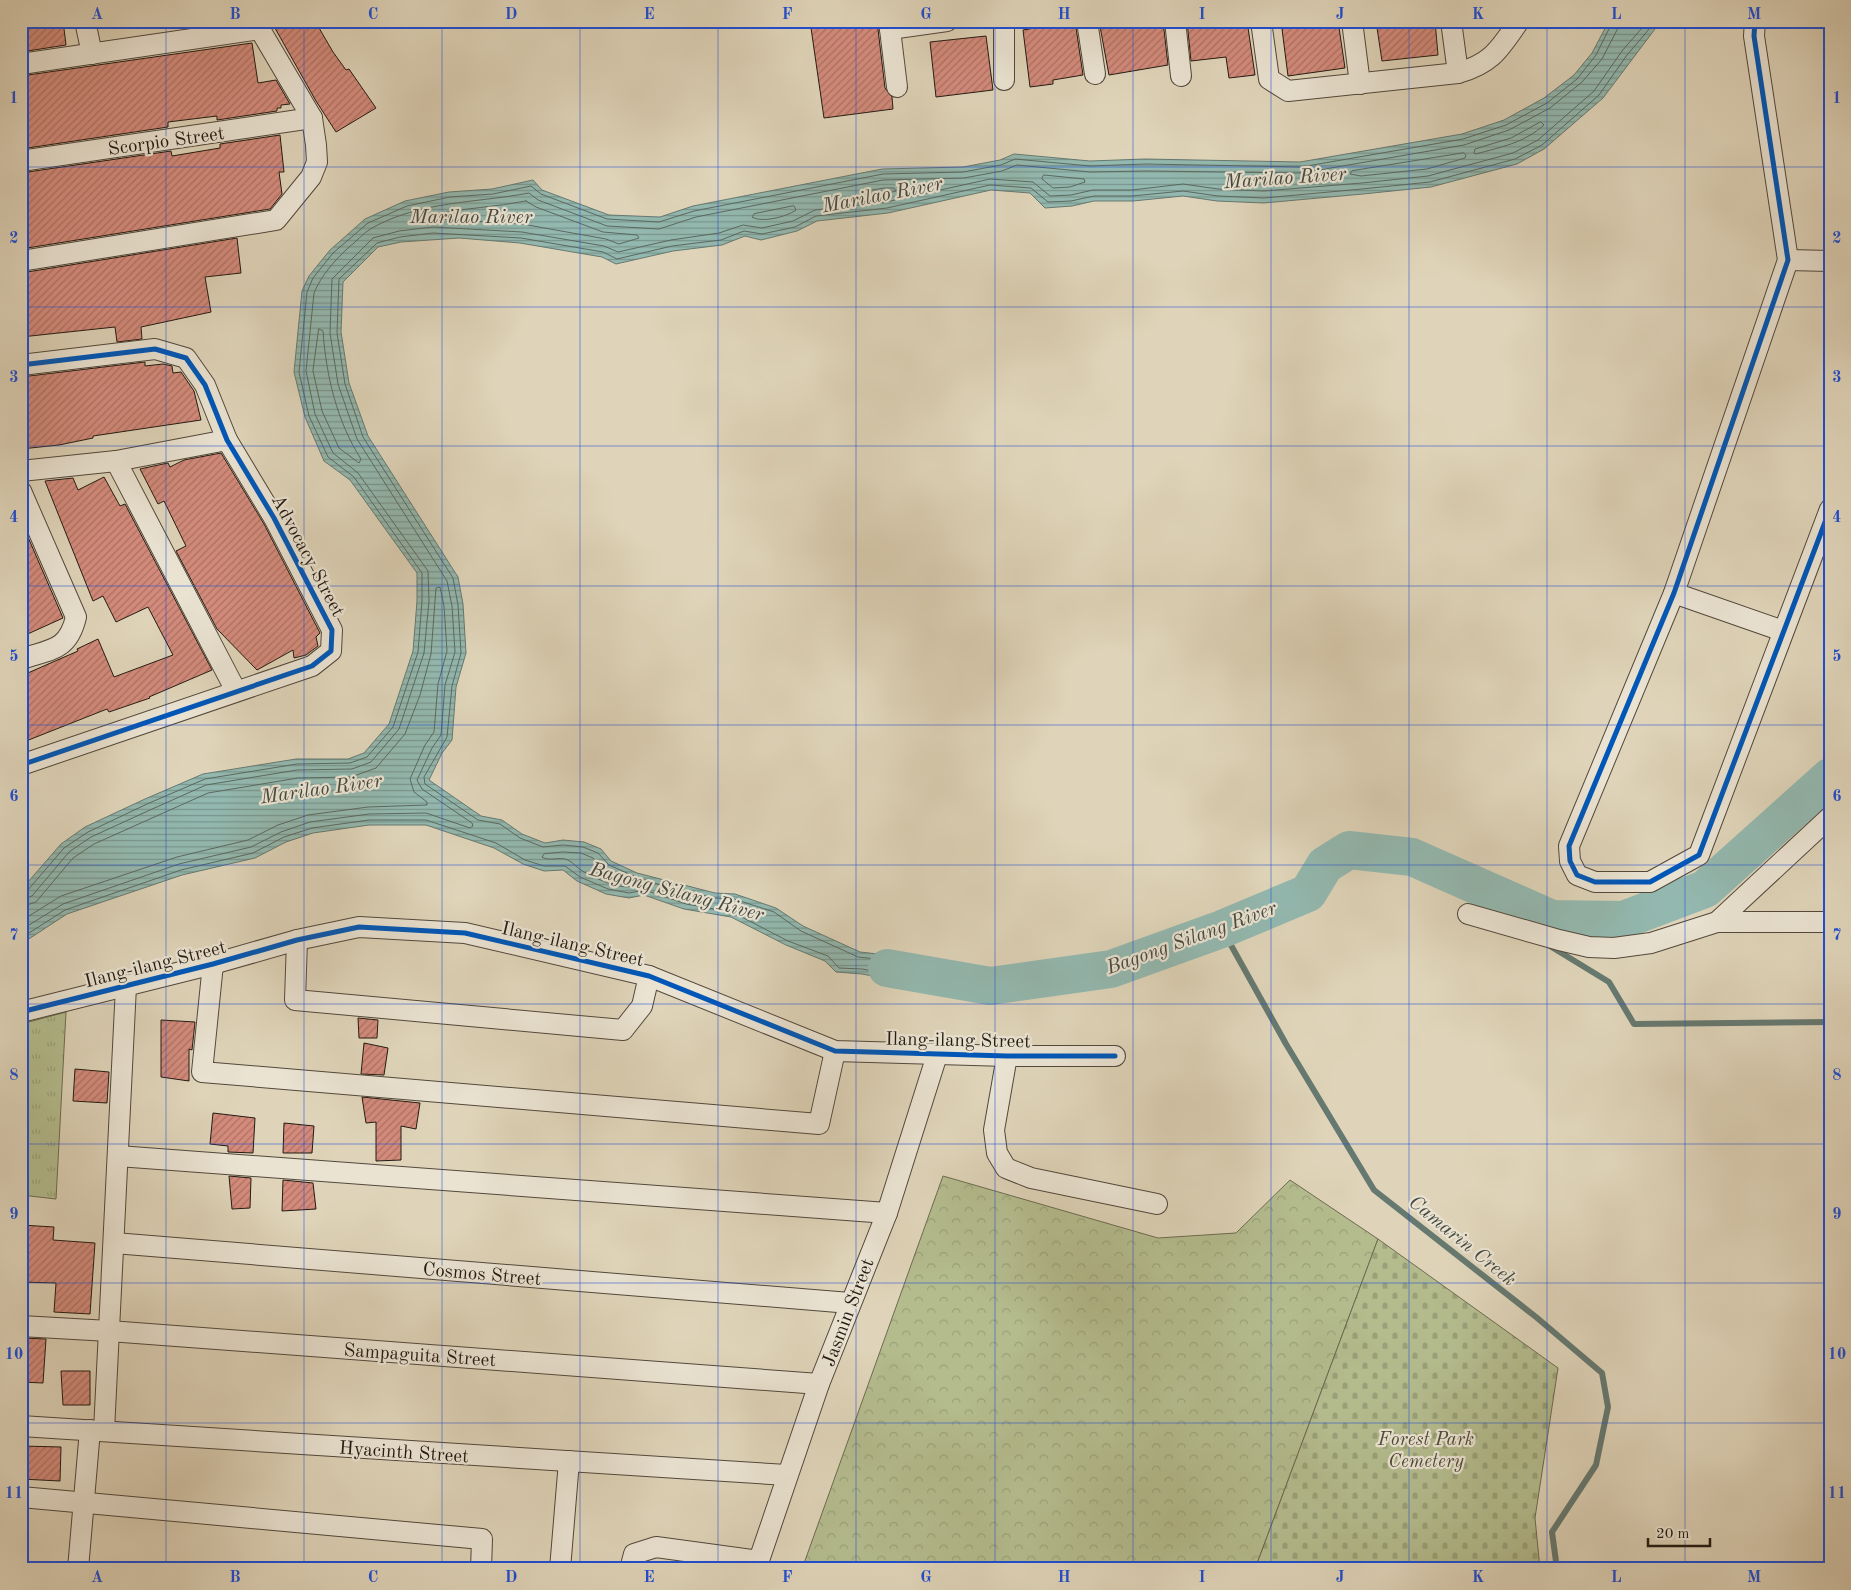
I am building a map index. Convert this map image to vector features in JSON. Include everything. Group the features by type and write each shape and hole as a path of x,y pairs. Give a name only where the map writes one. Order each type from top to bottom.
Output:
{"street":[{"path":"85,21 92,54"},
{"path":"897,87 890,25 946,21"},
{"path":"1004,21 1004,80"},
{"path":"1087,21 1095,74"},
{"path":"1175,21 1181,76"},
{"path":"1261,21 1269,79 1288,91 1458,73 1480,67 1500,49 1519,21"},
{"path":"1352,21 1360,84"},
{"path":"1451,21 1458,73"},
{"path":"1754,21 1754,36 1788,260 1674,593 1570,846 1570,861 1577,876 1595,882 1650,882 1699,855 1830,509"},
{"path":"21,64 92,54 258,25 312,118 317,162 311,177 276,220 21,261"},
{"name":"Scorpio Street","path":"21,161 312,118"},
{"path":"1788,260 1830,261"},
{"name":"Advocacy Street","path":"21,365 155,349 186,358 205,385 227,440 274,518 332,630 331,651 312,666 21,765"},
{"path":"21,471 116,461 227,440"},
{"path":"116,461 236,691"},
{"path":"21,491 76,617 72,635 60,646 21,659"},
{"path":"1674,593 1783,631"},
{"path":"1717,922 1830,817"},
{"path":"1468,914 1589,947 1614,948 1651,944 1717,922 1830,922"},
{"name":"Ilang-ilang Street","path":"21,1012 213,964 297,940 360,927 465,933 649,976 835,1051 938,1055 1114,1056"},
{"path":"297,940 295,1000 623,1030 642,1006 649,976"},
{"path":"213,964 202,1072 819,1124 835,1051"},
{"path":"78,1569 84,1503 97,1431 110,1331 126,986"},
{"name":"Jasmin Street","path":"757,1565 819,1384 887,1213 938,1055"},
{"path":"1007,1056 994,1130 996,1153 1006,1168 1031,1178 1157,1204"},
{"path":"118,1156 887,1213"},
{"name":"Cosmos Street","path":"114,1243 850,1302"},
{"name":"Sampaguita Street","path":"21,1326 819,1384"},
{"name":"Hyacinth Street","path":"21,1426 787,1476"},
{"path":"560,1569 569,1461"},
{"path":"21,1497 482,1539 481,1569"},
{"path":"630,1569 634,1554 656,1547 757,1565"}],"green space":[{"path":"66,1012 56,1199 21,1195 21,1024"},
{"path":"943,1176 1158,1238 1236,1233 1290,1180 1378,1239 1255,1569 802,1569"},
{"name":"Forest Park Cemetery","path":"1378,1239 1558,1368 1535,1518 1540,1569 1255,1569"}],"water":[{"name":"Marilao River","path":"1609,21 1661,21 1603,98 1544,149 1517,164 1431,187 1264,203 1217,201 1183,196 1133,201 1094,201 1072,206 1045,208 1030,193 991,190 888,213 817,221 797,231 761,240 745,236 722,245 673,251 616,264 602,257 520,243 459,238 401,242 378,247 343,282 341,332 349,383 368,436 458,577 463,604 466,653 456,687 452,740 442,753 429,780 481,816 502,820 522,834 545,843 563,840 584,842 601,849 611,861 637,873 715,893 735,894 776,908 803,926 860,952 914,958 940,966 935,988 862,974 836,972 825,961 786,945 731,917 684,909 644,895 629,898 606,894 577,881 563,870 544,871 523,864 494,848 426,825 369,825 313,833 286,842 255,858 182,875 67,914 21,944 21,890 61,844 85,827 203,774 296,759 348,759 364,753 389,724 413,651 417,573 350,480 324,461 305,417 294,372 302,291 309,276 330,250 365,219 405,201 449,192 492,189 533,180 542,190 609,215 660,217 693,206 882,169 963,167 1000,160 1014,154 1090,161 1145,159 1300,162 1462,134 1504,120 1544,98 1574,75 1592,53"}],"building":[{"path":"21,21 63,21 66,45 21,52"},
{"path":"271,21 315,21 333,52 346,70 349,69 376,108 336,132 316,101"},
{"path":"810,21 877,21 885,88 892,97 893,109 824,118"},
{"path":"1075,21 1083,75 1053,80 1053,84 1030,87 1023,30"},
{"path":"1099,21 1163,21 1168,65 1109,75"},
{"path":"1187,21 1247,21 1255,75 1229,78 1226,57 1191,61"},
{"path":"1281,21 1338,21 1345,68 1288,76"},
{"path":"1376,21 1435,21 1438,55 1382,61"},
{"path":"986,36 993,90 936,97 930,42"},
{"path":"252,43 258,83 276,80 290,104 281,105 281,108 277,108 277,111 217,120 217,116 168,122 168,127 21,149 21,76"},
{"path":"280,135 284,172 279,172 282,194 270,209 21,249 21,173 171,151 172,156 220,148 220,144"},
{"path":"237,238 241,273 205,277 211,312 141,327 142,339 117,342 115,327 21,337 21,273"},
{"path":"145,362 145,366 163,364 172,366 173,373 181,372 194,391 201,420 93,436 93,438 59,445 21,449 21,377"},
{"path":"221,453 264,524 320,633 316,637 318,646 306,655 294,658 293,650 257,670 217,629 176,551 186,546 164,501 158,504 140,469 168,463 170,467 184,460"},
{"path":"104,477 120,506 125,504 212,670 150,698 109,712 107,709 21,743 21,676 78,651 77,649 98,639 114,677 173,655 148,607 116,622 103,596 93,601 45,481 73,478 78,490"},
{"path":"21,521 63,618 21,637"},
{"path":"358,1018 378,1020 377,1038 359,1038"},
{"path":"161,1020 195,1022 192,1050 189,1049 189,1081 161,1077"},
{"path":"364,1043 388,1048 384,1075 361,1074"},
{"path":"75,1069 109,1072 107,1103 73,1101"},
{"path":"362,1097 420,1103 416,1129 401,1126 401,1160 376,1161 376,1122 366,1123"},
{"path":"213,1113 255,1118 253,1153 228,1152 228,1146 210,1144"},
{"path":"284,1123 314,1126 312,1153 283,1153"},
{"path":"229,1176 251,1178 250,1208 232,1209"},
{"path":"283,1180 313,1183 316,1209 282,1211"},
{"path":"21,1225 54,1227 53,1240 95,1243 90,1314 54,1312 56,1283 21,1282"},
{"path":"21,1338 46,1339 43,1383 21,1382"},
{"path":"61,1371 90,1371 90,1405 63,1405"},
{"path":"21,1446 61,1447 60,1481 21,1479"}],"waterway":[{"name":"Bagong Silang River","path":"887,968 990,986 1111,969 1222,929 1308,893 1325,865 1349,850 1412,857 1552,919 1623,920 1705,889 1830,777"},
{"path":"1518,903 1529,921"},
{"name":"Camarin Creek","path":"1222,929 1286,1044 1374,1190 1536,1317 1602,1373 1608,1407 1596,1465 1552,1532 1557,1569"},
{"path":"1550,946 1609,982 1634,1024 1830,1022"}],"cycle path":[{"path":"1755,21 1754,36 1788,260 1674,593 1569,846 1570,861 1577,875 1595,882 1650,882 1699,855 1830,509"},
{"path":"21,365 155,349 186,358 205,385 227,440 274,518 332,630 331,651 312,666 21,765"},
{"path":"21,1012 213,964 297,940 359,927 465,933 649,976 835,1051 1007,1056 1115,1056"}]}
